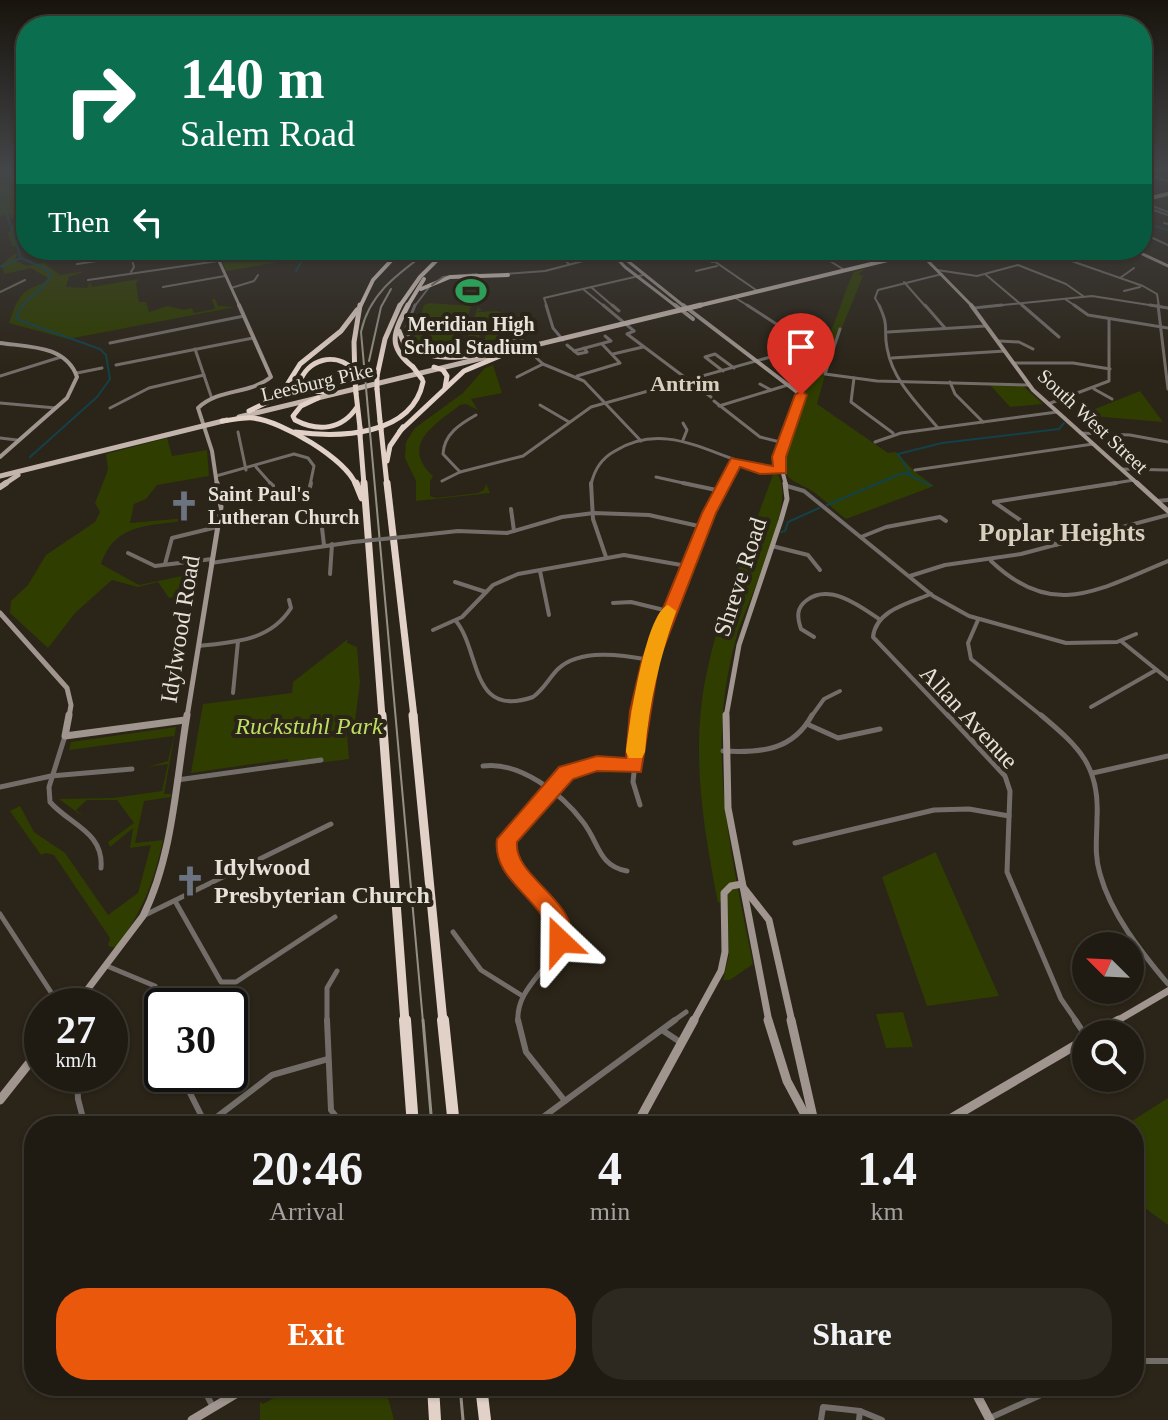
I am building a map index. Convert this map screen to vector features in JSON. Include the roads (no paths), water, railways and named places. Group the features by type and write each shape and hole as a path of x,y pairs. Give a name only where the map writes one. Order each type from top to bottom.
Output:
{"highway":[{"path":"249,411 280,396 300,364 341,331 357,310 369,284 390,260"},
{"path":"439,260 416,280 395,313 384,340 377,389 413,710 453,1116"},
{"path":"386,478 388,453 424,397 423,380 395,348 395,338 410,302 426,276 441,260"},
{"path":"410,302 425,285 434,281 508,275"},
{"path":"357,310 353,334 355,382 412,1116"},
{"path":"402,321 401,341 422,354 455,358 504,352"},
{"path":"400,431 469,368 504,352"},
{"path":"331,392 305,390 299,380 311,365 326,359 346,362 355,373"},
{"path":"437,368 448,378 444,389"},
{"path":"222,421 254,418 302,433 328,435 370,429 395,419 413,406 422,393 423,380"},
{"path":"318,398 297,409 293,416 295,420 311,427 336,426 351,418 357,407"},
{"path":"283,428 342,463 354,479 366,510"},
{"path":"434,1396 435,1420"},
{"path":"482,1396 485,1420"}],"main road":[{"path":"621,260 684,309 791,384 801,397 779,459 787,486"},
{"name":"Leesburg Pike","path":"0,474 38,467 249,411 564,341 625,323 888,260"},
{"name":"South West Street","path":"925,260 974,308 1028,385 1168,513"},
{"path":"202,424 198,408 211,396 260,385 271,378 218,261"},
{"path":"0,343 63,356 74,365 77,373 74,388 56,408 0,457"},
{"name":"Leesburg Pike","path":"0,474 437,368"},
{"name":"Idylwood Road","path":"89,988 143,916 159,875 221,507 212,451 202,424"},
{"path":"0,487 17,475 38,467"},
{"name":"Shreve Road","path":"787,486 786,502 766,572 746,614 732,667 723,751 745,906 772,1046 790,1092 806,1116"},
{"path":"0,613 67,688 71,705 65,736 185,720"},
{"path":"642,1116 721,971 725,952 724,893 731,886 742,884"},
{"name":"Shreve Road","path":"742,884 769,920 811,1116"},
{"path":"745,906 753,903 759,906"},
{"path":"1119,1020 1168,991"},
{"path":"955,1116 1072,1046"},
{"path":"0,1100 24,1070"},
{"path":"192,1420 230,1396"},
{"path":"977,1396 990,1419"}],"street":[{"path":"77,264 104,260"},
{"path":"131,272 134,267 132,260"},
{"path":"564,260 570,265"},
{"path":"575,260 580,261"},
{"path":"584,260 538,272 443,277 418,301 406,329 406,338 413,345 447,354 470,353 519,339 525,342 524,348 543,364 577,376 641,441"},
{"path":"508,275 540,273 589,260"},
{"path":"710,260 759,292"},
{"path":"712,262 720,260"},
{"path":"828,260 846,271"},
{"path":"1069,260 1143,286 1157,294 1168,389"},
{"path":"88,280 131,272 153,273 218,261"},
{"path":"937,270 985,274 1013,264 1068,284 1085,297"},
{"path":"696,271 718,266"},
{"path":"1120,278 1134,268"},
{"path":"938,428 899,382 886,346 887,320 875,296 883,287 942,274"},
{"path":"985,274 1059,337"},
{"path":"231,288 251,283 258,279 258,275"},
{"path":"163,287 225,276"},
{"path":"605,336 611,341 584,348 587,352 579,354 553,328 543,299 640,276"},
{"path":"0,292 25,280"},
{"path":"904,282 946,329"},
{"path":"1124,291 1143,286"},
{"path":"591,287 619,311 625,323"},
{"path":"583,289 634,331 627,334 719,406 760,437 784,443"},
{"path":"442,481 460,472 518,458 588,408 781,353 797,338 734,297"},
{"path":"974,308 1085,297 1168,308"},
{"path":"1065,299 1085,314 1168,328"},
{"path":"612,313 619,311"},
{"path":"110,343 244,316"},
{"path":"1048,404 1108,383 1109,319"},
{"path":"888,332 988,326"},
{"path":"840,329 825,374 899,382 1028,385"},
{"path":"116,365 253,338"},
{"path":"999,341 1016,341 1033,349"},
{"path":"577,376 619,364 602,344"},
{"path":"613,354 643,347"},
{"path":"195,349 211,396"},
{"path":"890,358 1005,351"},
{"path":"723,371 705,357 715,354 734,368"},
{"path":"0,376 30,369 63,356"},
{"path":"1013,363 1073,363 1110,369"},
{"path":"517,377 543,364"},
{"path":"77,373 102,368"},
{"path":"110,408 149,388 204,375"},
{"path":"854,378 851,402 895,434"},
{"path":"950,382 955,394 983,422"},
{"path":"760,384 771,390"},
{"path":"719,406 791,384"},
{"path":"1094,389 1112,399"},
{"path":"0,403 56,408"},
{"path":"540,405 569,422"},
{"path":"875,442 895,434 1057,412"},
{"path":"460,472 443,454 443,444 453,431 476,415"},
{"path":"683,423 687,430 683,440"},
{"path":"238,432 246,470"},
{"path":"1080,433 1130,435 1168,442"},
{"path":"0,438 17,440"},
{"path":"606,557 594,513 591,487 597,467 617,449 641,441 683,440 760,469 781,470"},
{"path":"915,470 1093,444"},
{"path":"216,476 294,454 304,456 314,466 308,496"},
{"path":"640,805 634,794 634,766 639,711 650,660 703,527 736,461"},
{"path":"256,467 273,486 274,498 250,501 249,490 273,486"},
{"path":"1121,469 1168,470"},
{"path":"656,477 721,491"},
{"path":"1056,545 994,502 1134,480"},
{"path":"787,486 804,491 931,594 978,620 1066,643 1121,641 1136,634"},
{"path":"1157,501 1168,500"},
{"path":"511,509 515,532"},
{"path":"128,553 148,565 165,565 286,554 324,545 458,531 515,532 562,517 594,513 649,515 703,527"},
{"path":"910,576 945,565 991,561 1168,513"},
{"path":"861,537 900,523 940,517 946,521"},
{"path":"165,565 172,538 217,527"},
{"path":"322,528 324,545"},
{"path":"330,574 332,544"},
{"path":"772,546 808,555 820,570"},
{"path":"433,630 456,621 504,579 606,557 641,556 687,566"},
{"path":"991,561 1016,585 1052,598 1123,578 1168,561"},
{"path":"540,571 549,615"},
{"path":"455,582 486,592"},
{"path":"814,637 801,629 798,615 802,605 815,596 846,598 879,619 931,594"},
{"path":"199,646 257,637 278,626 290,611 289,600"},
{"path":"613,603 631,602 668,611"},
{"name":"Allan Avenue","path":"879,619 872,628 876,645 1001,770 1010,788 1006,865 1009,878 1061,999 1074,1020"},
{"path":"978,620 968,643 971,659 1075,747 1093,773 1096,854 1101,877 1139,947 1168,984"},
{"path":"456,621 469,638 483,685 496,697 517,701 535,697 561,666 576,659 612,655 650,660"},
{"path":"233,693 238,641"},
{"path":"1121,641 1168,679"},
{"path":"1091,707 1156,670"},
{"path":"723,751 755,753 795,738 819,702 840,691"},
{"path":"489,705 496,697"},
{"path":"807,724 838,738 880,729"},
{"path":"65,736 51,776 49,795 53,807 94,838 102,850 101,868"},
{"path":"1093,773 1168,756"},
{"path":"177,780 321,760"},
{"path":"565,1101 523,1044 517,1024 521,995 533,975 557,951 561,933 555,916 509,861 506,845 512,830 566,772 597,764 634,766"},
{"path":"483,766 509,766 547,791 584,824 604,863 627,871"},
{"path":"0,787 51,776 132,769"},
{"path":"795,843 934,810 969,809 1009,816"},
{"path":"143,916 331,824"},
{"path":"175,901 221,982 228,984 236,982 335,917"},
{"path":"0,914 48,988"},
{"path":"453,932 460,947 481,972 497,984 521,995"},
{"path":"107,966 155,986"},
{"path":"336,1116 331,1110 327,988 337,971"},
{"path":"545,1116 686,1012"},
{"path":"662,1030 682,1043"},
{"path":"218,1116 272,1075 328,1059"},
{"path":"78,1092 82,1116"},
{"path":"187,1092 200,1116"},
{"path":"1144,1361 1168,1361"},
{"path":"207,1396 212,1406"},
{"path":"990,1419 1039,1396"},
{"path":"821,1420 823,1407 882,1420"}],"waterway":[{"path":"14,236 16,243"},
{"path":"0,267 16,260"},
{"path":"26,260 46,269 51,275 22,306 16,319 100,349 106,355 110,379 97,397 30,457"},
{"path":"296,271 302,260"},
{"path":"827,505 900,474 910,473 898,454 942,443 1059,429 1064,423"},
{"path":"907,474 930,485"},
{"path":"781,532 785,531 788,522 819,508"},
{"path":"753,526 759,528"}],"railway":[{"path":"417,260 378,295 361,332 423,1022"},
{"path":"369,361 381,307 391,289"},
{"path":"423,1020 431,1116"},
{"path":"461,1396 463,1420"}],"place":[{"name":"Meridian High School Stadium","path":"471,291"},
{"name":"Saint Paul's Lutheran Church","path":"184,506"},
{"name":"Idylwood Presbyterian Church","path":"190,881"}],"district":[{"name":"Antrim","path":"685,383"},
{"name":"Poplar Heights","path":"1062,532"}],"park label":[{"name":"Ruckstuhl Park","path":"309,726"}]}
